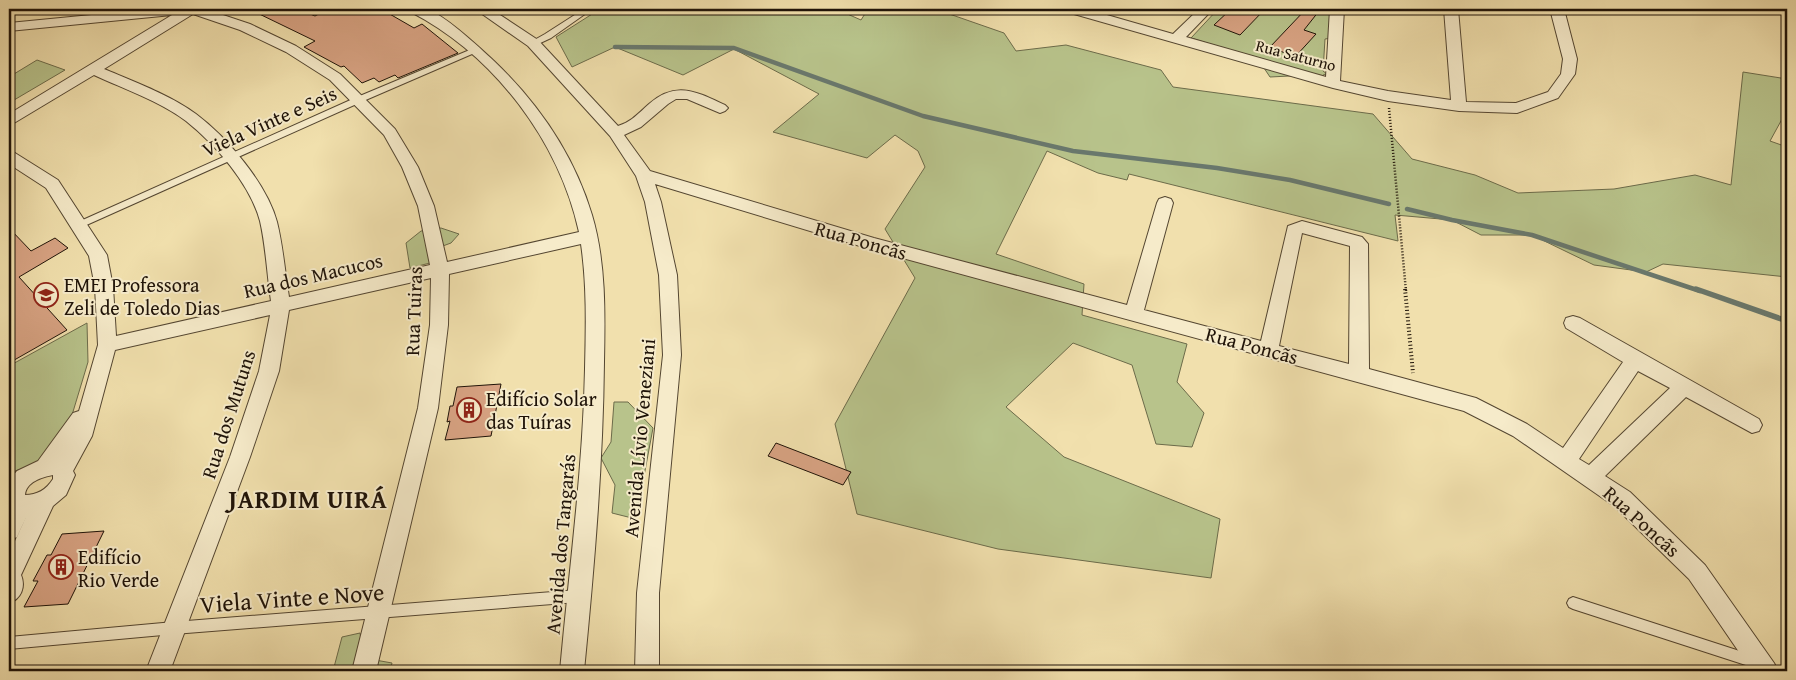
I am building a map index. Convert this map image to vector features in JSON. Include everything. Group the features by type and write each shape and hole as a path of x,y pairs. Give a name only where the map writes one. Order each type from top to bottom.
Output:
{"street":[{"path":"9,27 192,9"},
{"path":"9,120 192,9"},
{"name":"Rua Tuiras","path":"192,9 245,27 292,49 334,77 390,132 410,166 426,206 440,269 439,325 428,408 364,671"},
{"name":"Avenida dos Tangarás","path":"416,9 453,31 516,89 546,128 568,169 580,202 588,236 595,291 595,405 572,671"},
{"name":"Avenida Lívio Veneziani","path":"482,9 533,43 615,133 644,175 653,202 668,275 672,355 648,593 647,671"},
{"name":"Rua Saturno","path":"1072,9 1333,84 1388,96 1459,106 1517,108 1553,94 1568,74 1570,59 1557,9"},
{"path":"1175,40 1206,9"},
{"path":"1333,84 1337,9"},
{"path":"1451,9 1459,106"},
{"path":"117,16 141,25 141,31 134,43"},
{"name":"Rua dos Mutuns","path":"92,69 156,97 191,118 232,157 252,185 268,221 281,306 269,371 240,457 158,671"},
{"path":"615,133 634,125 650,114 663,100 679,94 686,94 720,108"},
{"path":"9,157 52,184 98,255 104,287 107,345 82,436 54,469 28,474 15,479 14,498 22,504 38,503 46,499 60,488 65,475 54,469"},
{"name":"Rua Poncãs","path":"644,175 873,244 1469,404 1520,430 1622,499 1697,572 1765,668"},
{"path":"1134,314 1165,203"},
{"path":"1268,350 1294,230 1302,227 1356,241 1359,244 1359,374"},
{"name":"Rua dos Macucos","path":"107,345 588,236"},
{"path":"1573,323 1752,426"},
{"path":"1566,461 1635,360"},
{"path":"1590,478 1684,387"},
{"path":"9,581 46,499"},
{"path":"9,530 22,504"}],"lane":[{"path":"533,43 548,36 588,9"},
{"name":"Viela Vinte e Seis","path":"79,225 358,100 475,51"},
{"name":"Viela Vinte e Nove","path":"9,643 578,596"},
{"path":"1573,603 1765,668"}],"path":[{"path":"1388,96 1414,389"}],"green space":[{"path":"600,9 836,9 861,20 868,9 935,9 1004,33 1016,51 1066,45 1161,70 1173,87 1373,114 1412,159 1475,175 1518,193 1614,189 1695,175 1731,185 1743,72 1787,79 1787,110 1770,141 1787,147 1787,277 1663,264 1646,272 1594,265 1532,235 1481,235 1452,220 1395,215 1398,241 1129,174 1127,180 1098,173 1047,151 996,254 1084,284 1082,315 1187,344 1177,382 1204,413 1192,447 1156,444 1132,365 1073,343 1006,407 1064,457 1220,519 1211,578 998,549 857,514 835,424 915,278 885,229 925,167 918,151 895,135 867,158 773,132 819,94 734,49 683,75 615,47 572,67 556,37"},
{"path":"1218,9 1326,9 1326,12 1342,26 1340,37 1325,39 1323,71 1327,74 1323,75 1323,80 1309,75 1270,77 1258,59 1191,38"},
{"path":"37,60 65,70 9,103 9,77"},
{"path":"441,228 459,234 451,243 440,247 430,263 410,268 406,243 421,231"},
{"path":"87,323 88,362 69,425 40,463 12,472 9,468 9,366"},
{"path":"614,402 628,402 653,428 636,519 612,513 615,485 601,458 611,442"},
{"path":"360,633 364,658 392,663 390,671 333,671 342,637"}],"building":[{"path":"249,9 298,9 315,16 328,9 381,9 414,28 422,24 458,53 398,78 395,75 379,82 374,78 362,83 344,66 341,67 304,47 315,41"},
{"path":"1231,9 1265,9 1240,35 1214,25"},
{"path":"1306,9 1317,9 1319,11 1304,30 1316,34 1295,57 1270,47"},
{"path":"9,228 31,251 55,238 68,248 19,277 67,330 9,363"},
{"name":"Edifício Solar das Tuíras","path":"501,384 491,436 445,440 450,421 447,422 450,406 453,406 457,387"},
{"path":"776,443 851,472 843,485 768,456"},
{"name":"Edifício Rio Verde","path":"104,531 68,604 24,607 38,581 33,581 47,555 51,555 62,534"}],"waterway":[{"path":"615,47 734,48 923,116 1073,151 1217,168 1290,180 1389,204"},
{"path":"1407,209 1452,220 1532,235 1700,291"},
{"path":"1696,289 1787,321"}],"place":[{"name":"EMEI Professora Zeli de Toledo Dias","path":"46,295"},
{"name":"Edifício Solar das Tuíras","path":"469,410"},
{"name":"Edifício Rio Verde","path":"61,567"}],"district":[{"name":"JARDIM UIRÁ","path":"308,499"}]}
